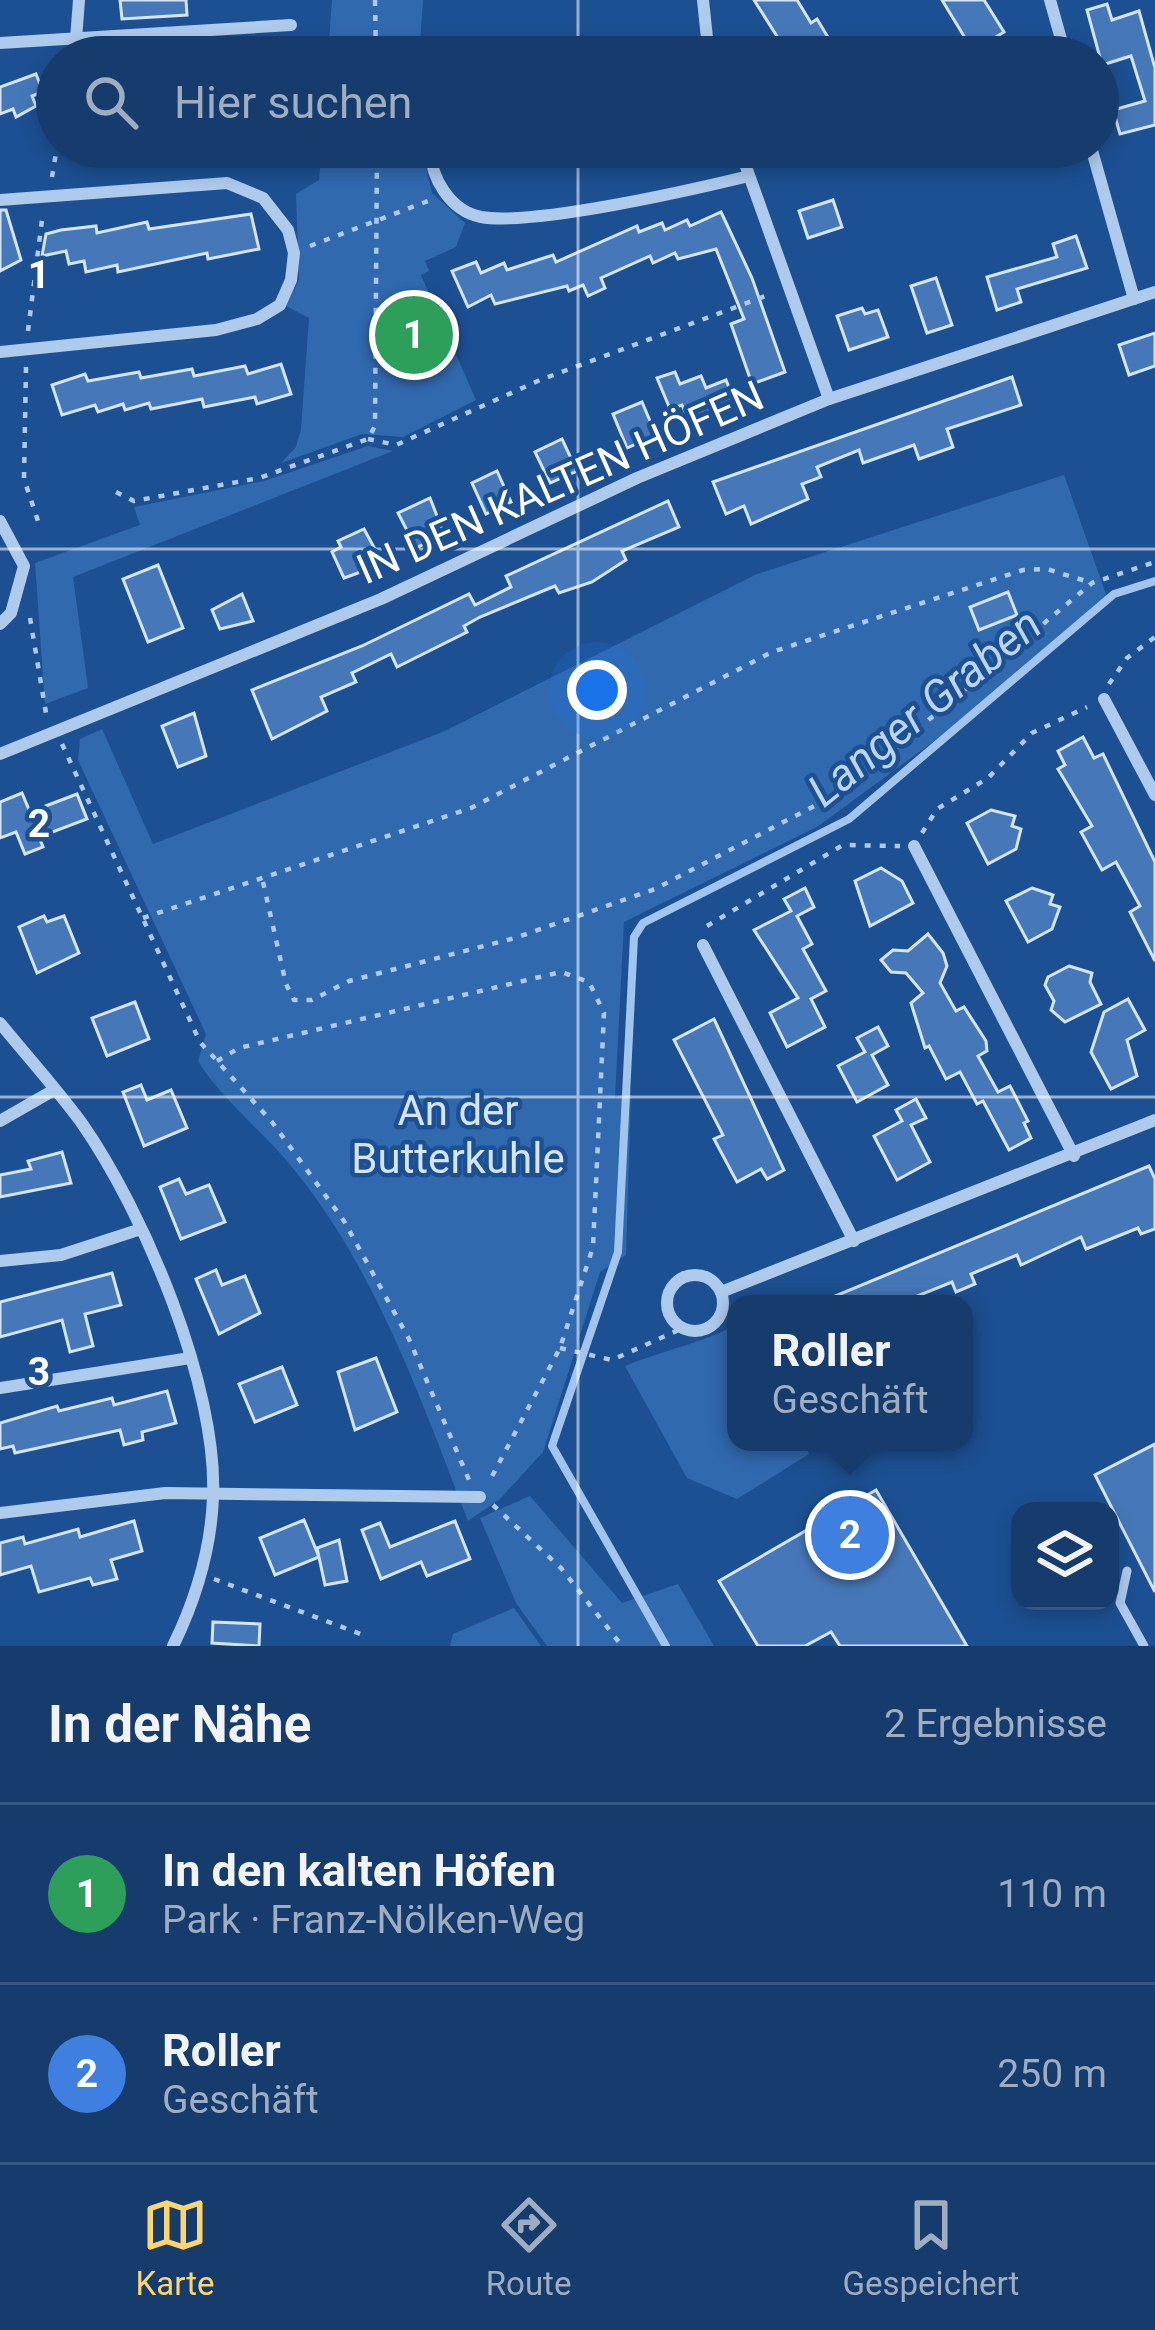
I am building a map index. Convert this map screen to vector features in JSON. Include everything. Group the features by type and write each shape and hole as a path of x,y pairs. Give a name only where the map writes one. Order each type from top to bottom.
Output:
{"street":[{"path":"76,36 79,0"},
{"path":"703,0 706,36"},
{"path":"1050,0 1060,36"},
{"path":"122,36 291,25"},
{"path":"0,43 36,41"},
{"path":"432,168 445,195 476,216 515,218 749,176"},
{"path":"746,168 829,399"},
{"path":"1097,168 1134,299"},
{"path":"0,200 227,183 263,198 289,230 294,253 291,280 280,305 257,319 216,330 0,352"},
{"name":"IN DEN KALTEN HÖFEN","path":"0,754 381,599 638,478 829,399 1155,292"},
{"path":"0,521 24,566 11,613 0,624"},
{"path":"1104,699 1155,795"},
{"path":"914,846 1074,1156"},
{"path":"703,945 854,1241"},
{"path":"0,1023 80,1122 141,1229 190,1358 214,1492 201,1574 173,1646"},
{"path":"0,1121 54,1090"},
{"path":"721,1292 1074,1156 1155,1120"},
{"path":"0,1262 61,1255 141,1229"},
{"path":"700,1275 721,1292 723,1308 715,1323 700,1330 682,1328 667,1306 674,1283 700,1275"},
{"path":"0,1388 190,1358"},
{"path":"0,1514 214,1492 480,1497"}],"lane":[{"path":"1126,1571 1120,1603 1144,1646"}],"path":[{"path":"375,0 376,36"},
{"path":"368,439 375,426 377,168"},
{"path":"294,253 445,195"},
{"path":"116,493 134,501 260,478 368,439 396,445 540,380 789,288"},
{"path":"263,882 294,1000 312,1000 349,981 515,938 635,896 845,790 1092,583 1155,562"},
{"path":"143,918 263,882 471,808 772,652 1023,570 1048,569 1092,583"},
{"path":"29,608 41,710 54,731"},
{"path":"703,945 705,928 716,918 843,845 914,846 937,809 988,778 1032,734 1104,699 1127,658 1155,638"},
{"path":"73,763 200,1042 217,1061 272,1122 344,1221 410,1339 463,1471 480,1497 560,1348 592,1247 604,1013 589,982 561,972 238,1048 217,1061"},
{"path":"560,1348 612,1360 682,1328"},
{"path":"509,1514 561,1568 622,1646"},
{"path":"201,1574 366,1636"}],"green space":[{"path":"332,0 423,0 420,36 329,36"},
{"path":"320,168 426,168 432,193 465,223 456,247 425,261 429,271 421,275 476,400 403,437 362,434 281,463 296,447 301,429 309,318 286,306 299,280 296,194 319,180"},
{"path":"368,446 393,451 73,577 88,688 45,704 35,563 140,525 134,507 264,481"},
{"name":"An der Butterkuhle","path":"1064,475 1108,600 990,700 817,827 624,922 615,1098 631,1090 626,1255 600,1272 543,1452 500,1499 468,1521 395,1340 351,1252 296,1172 198,1061 206,1034 78,760 80,739 102,729 153,844 445,731 757,574"},
{"path":"727,1329 727,1451 809,1454 737,1499 687,1478 625,1366"},
{"path":"530,1496 622,1603 678,1584 714,1646 547,1646 516,1603 480,1518"},
{"path":"514,1608 541,1646 450,1646 453,1634"}],"building":[{"path":"120,0 186,0 187,15 122,19"},
{"path":"754,0 797,0 811,23 817,19 827,36 777,36"},
{"path":"942,0 984,0 1004,32 964,36"},
{"path":"1107,4 1112,20 1139,11 1155,68 1155,125 1120,134 1119,108 1145,101 1131,56 1119,60 1119,36 1094,36 1087,10"},
{"path":"36,74 36,95 32,96 36,106 16,117 13,109 0,114 0,87"},
{"path":"833,200 842,227 808,238 799,211"},
{"path":"0,210 6,210 21,260 0,271"},
{"path":"721,212 752,278 785,372 752,384 731,324 744,319 716,249 678,259 675,253 653,263 650,256 601,278 605,288 588,296 583,285 569,291 567,286 495,304 491,295 468,307 452,271 476,262 481,273 504,263 507,270 553,255 556,262 637,226 639,232 662,223 665,230 687,220 690,226"},
{"path":"251,214 259,249 208,259 207,253 118,272 117,265 86,272 84,261 69,264 66,251 42,256 46,234 61,230 96,226 97,233 147,222 149,229"},
{"path":"1076,236 1087,268 1017,289 1021,302 997,310 987,277 1057,257 1053,244"},
{"path":"936,278 952,325 927,333 911,286"},
{"path":"862,308 865,314 878,310 888,337 849,350 837,316"},
{"path":"1155,333 1155,366 1129,375 1119,345"},
{"path":"281,364 291,394 257,404 255,397 204,407 202,399 151,409 149,403 125,410 123,404 98,412 95,405 62,415 52,385 85,374 88,381 192,369 194,376 245,366 248,374"},
{"path":"675,372 680,384 701,376 706,388 726,380 734,400 689,421 682,405 670,409 657,378"},
{"path":"1012,377 1021,405 947,429 953,447 919,459 914,445 863,463 859,450 817,467 821,477 802,484 808,499 751,524 744,506 726,514 713,482"},
{"path":"642,402 656,435 627,448 613,414"},
{"path":"562,439 577,471 550,483 535,452"},
{"path":"497,471 511,502 486,514 472,483"},
{"path":"430,498 444,534 416,548 398,513"},
{"path":"668,501 679,527 622,551 626,560 592,582 559,593 555,586 480,617 464,626 467,632 397,667 391,654 352,673 356,682 321,697 327,711 272,739 252,690 362,646 469,594 475,605 511,587 506,576"},
{"path":"364,529 383,564 344,578 332,552 341,547 338,541"},
{"path":"158,565 183,628 148,642 123,579"},
{"path":"1008,592 1017,615 979,630 970,607"},
{"path":"242,594 253,621 220,629 212,610"},
{"path":"194,713 206,756 178,767 162,726"},
{"path":"1083,737 1094,758 1103,754 1155,862 1155,961 1130,912 1140,906 1116,862 1102,870 1081,832 1092,826 1058,769 1065,765 1058,751"},
{"path":"22,793 30,812 77,794 87,819 39,837 43,847 25,854 16,832 0,838 0,802"},
{"path":"991,810 1015,816 1012,826 1021,829 1016,849 988,864 967,823"},
{"path":"881,868 902,881 913,903 870,926 855,881"},
{"path":"805,888 814,907 797,916 812,944 803,949 826,991 811,999 825,1027 787,1047 770,1013 798,998 754,930 791,911 784,899"},
{"path":"1032,888 1053,895 1050,904 1060,907 1052,929 1028,942 1006,901"},
{"path":"44,916 47,922 64,916 79,953 37,973 19,927"},
{"path":"928,934 947,966 940,983 956,1011 964,1007 986,1041 987,1051 978,1056 998,1092 1010,1086 1028,1121 1024,1123 1031,1138 1009,1150 983,1101 977,1104 960,1072 946,1079 929,1046 925,1048 911,1003 923,993 906,973 891,972 881,960 893,950 908,951"},
{"path":"1069,966 1092,973 1090,982 1101,1004 1065,1022 1051,1010 1054,1001 1045,985 1048,977"},
{"path":"1128,999 1145,1030 1127,1040 1137,1076 1111,1089 1091,1052 1104,1012"},
{"path":"135,1002 149,1039 107,1056 92,1018"},
{"path":"714,1019 784,1170 767,1179 761,1169 737,1182 714,1139 723,1135 674,1040"},
{"path":"878,1027 888,1046 872,1055 888,1085 857,1102 838,1066 865,1052 857,1038"},
{"path":"141,1085 147,1100 171,1090 187,1128 144,1146 123,1092"},
{"path":"916,1099 926,1118 911,1125 930,1162 897,1180 874,1136 902,1121 896,1110"},
{"path":"62,1152 71,1183 0,1197 0,1175 31,1169 28,1161"},
{"path":"1149,1166 1155,1179 1155,1229 1141,1234 1138,1228 1086,1249 1081,1237 1021,1265 1017,1255 971,1274 975,1284 956,1292 952,1282 920,1295 838,1295"},
{"path":"179,1179 186,1194 209,1185 225,1222 181,1239 160,1187"},
{"path":"216,1270 222,1285 245,1276 260,1313 219,1334 196,1279"},
{"path":"112,1273 121,1305 85,1314 93,1346 70,1352 62,1320 0,1337 0,1302"},
{"path":"376,1358 397,1412 355,1430 338,1372"},
{"path":"282,1367 297,1405 255,1422 239,1384"},
{"path":"167,1391 176,1423 142,1432 143,1440 124,1445 120,1430 15,1453 13,1446 0,1449 0,1423 57,1406 59,1411 112,1398 114,1405"},
{"path":"1155,1444 1155,1592 1119,1522 1119,1502 1109,1502 1095,1475"},
{"path":"876,1490 967,1646 840,1646 831,1632 805,1646 758,1646 719,1581"},
{"path":"304,1520 319,1557 275,1575 260,1538"},
{"path":"134,1521 142,1551 111,1560 117,1579 93,1585 90,1578 39,1592 31,1566 0,1575 0,1543 23,1537 25,1544 78,1529 80,1537"},
{"path":"455,1521 470,1559 427,1576 421,1562 381,1579 362,1530 380,1523 390,1547"},
{"path":"339,1540 347,1581 325,1585 317,1548"},
{"path":"213,1622 260,1624 259,1646 212,1643"}],"waterway":[{"name":"Langer Graben","path":"666,1646 552,1446 618,1252 634,937 643,923 849,819 1114,594 1155,581"}],"place":[{"name":"In den kalten Höfen","path":"414,335"},
{"name":"Roller","path":"850,1535"}]}
